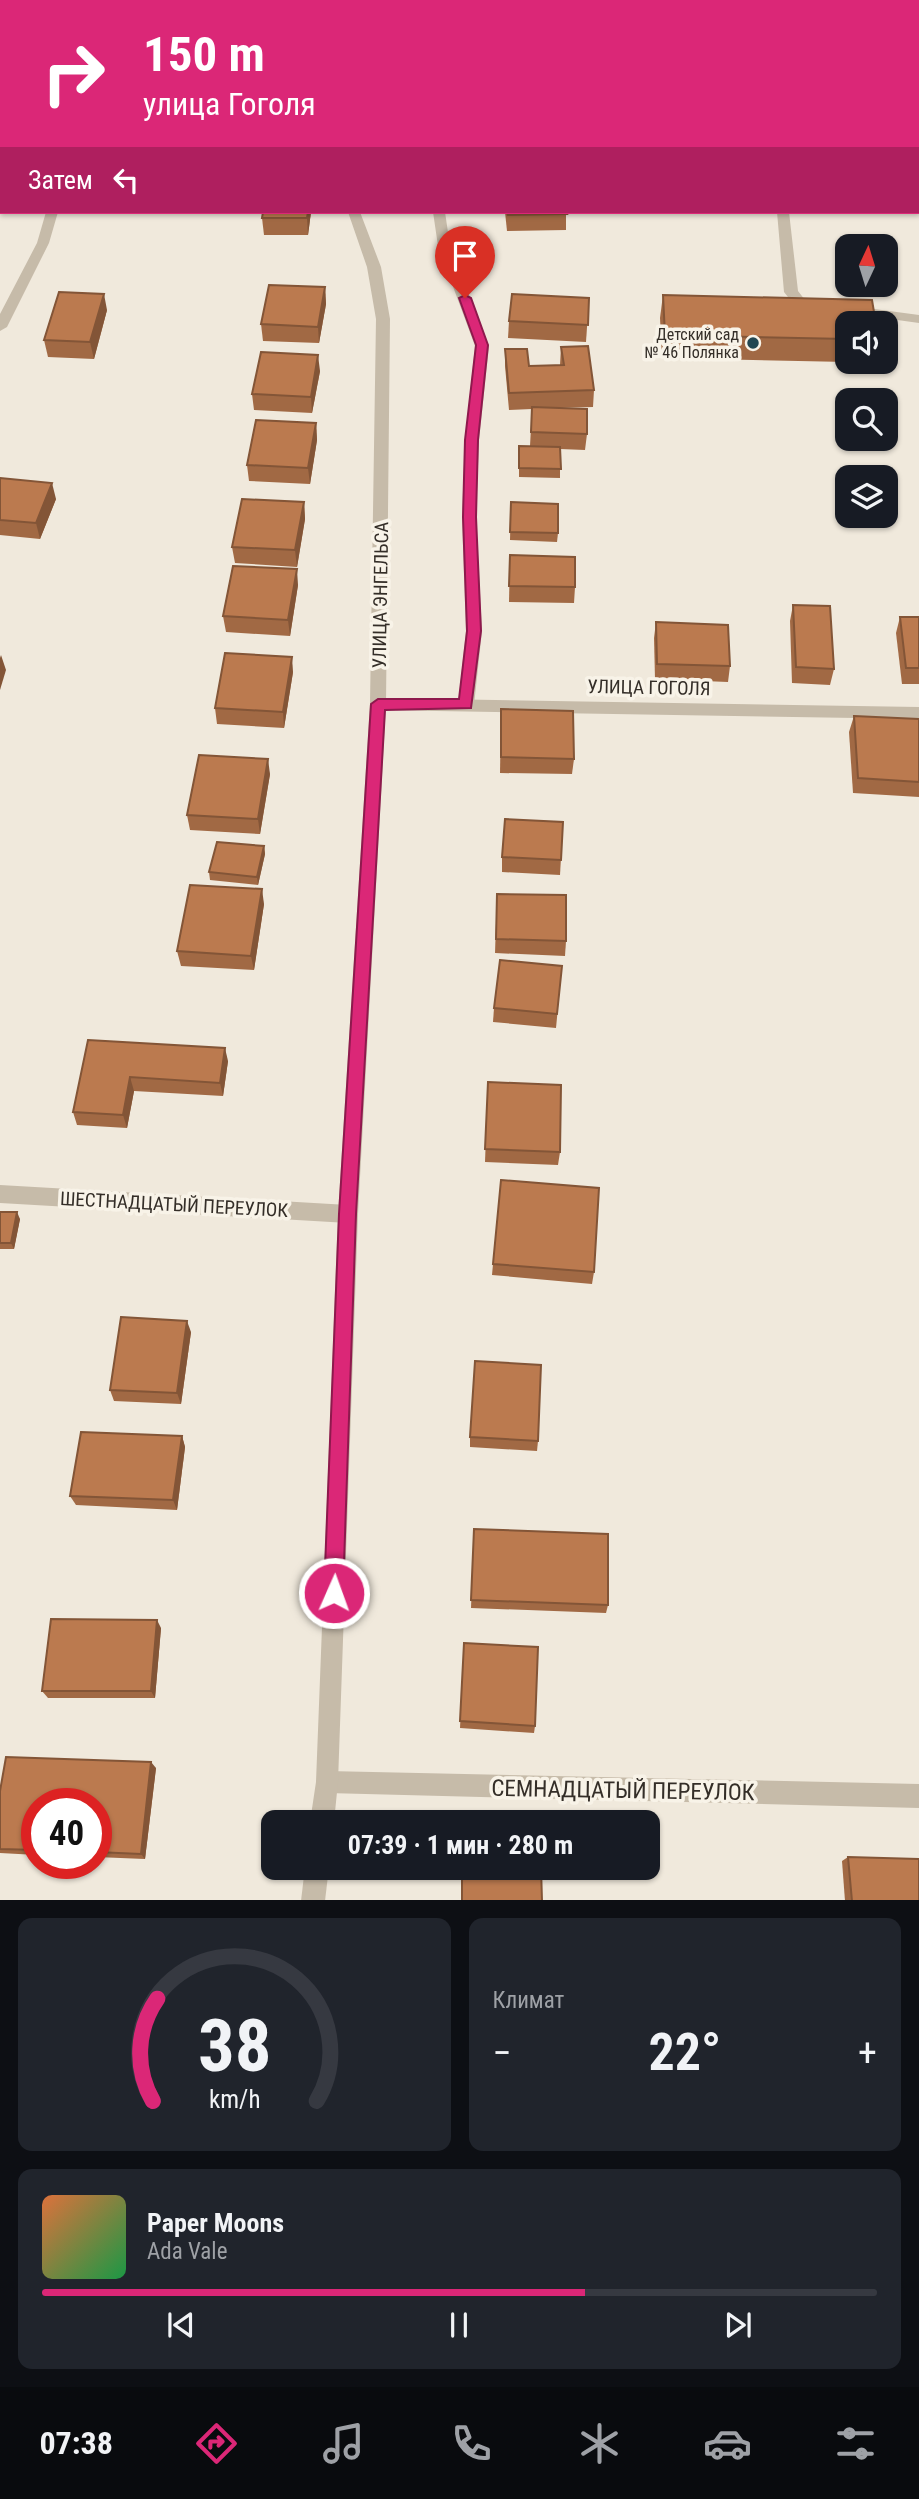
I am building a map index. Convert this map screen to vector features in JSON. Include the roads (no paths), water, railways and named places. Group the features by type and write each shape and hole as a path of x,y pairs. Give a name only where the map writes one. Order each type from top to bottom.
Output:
{"street":[{"path":"0,327 43,243 51,214"},
{"name":"УЛИЦА ЭНГЕЛЬСА","path":"324,1810 327,1782 348,1214 378,704 383,319 374,267 355,214"},
{"path":"439,214 444,246 482,345 472,440 469,517 474,631 466,705"},
{"path":"783,214 791,292 801,304 919,319"},
{"name":"УЛИЦА ГОГОЛЯ","path":"378,704 919,713"},
{"name":"ШЕСТНАДЦАТЫЙ ПЕРЕУЛОК","path":"0,1194 348,1214"},
{"name":"СЕМНАДЦАТЫЙ ПЕРЕУЛОК","path":"327,1782 919,1796"},
{"path":"313,1900 315,1880"}],"place":[{"name":"Детский сад № 46 Полянка","path":"753,343"}]}
